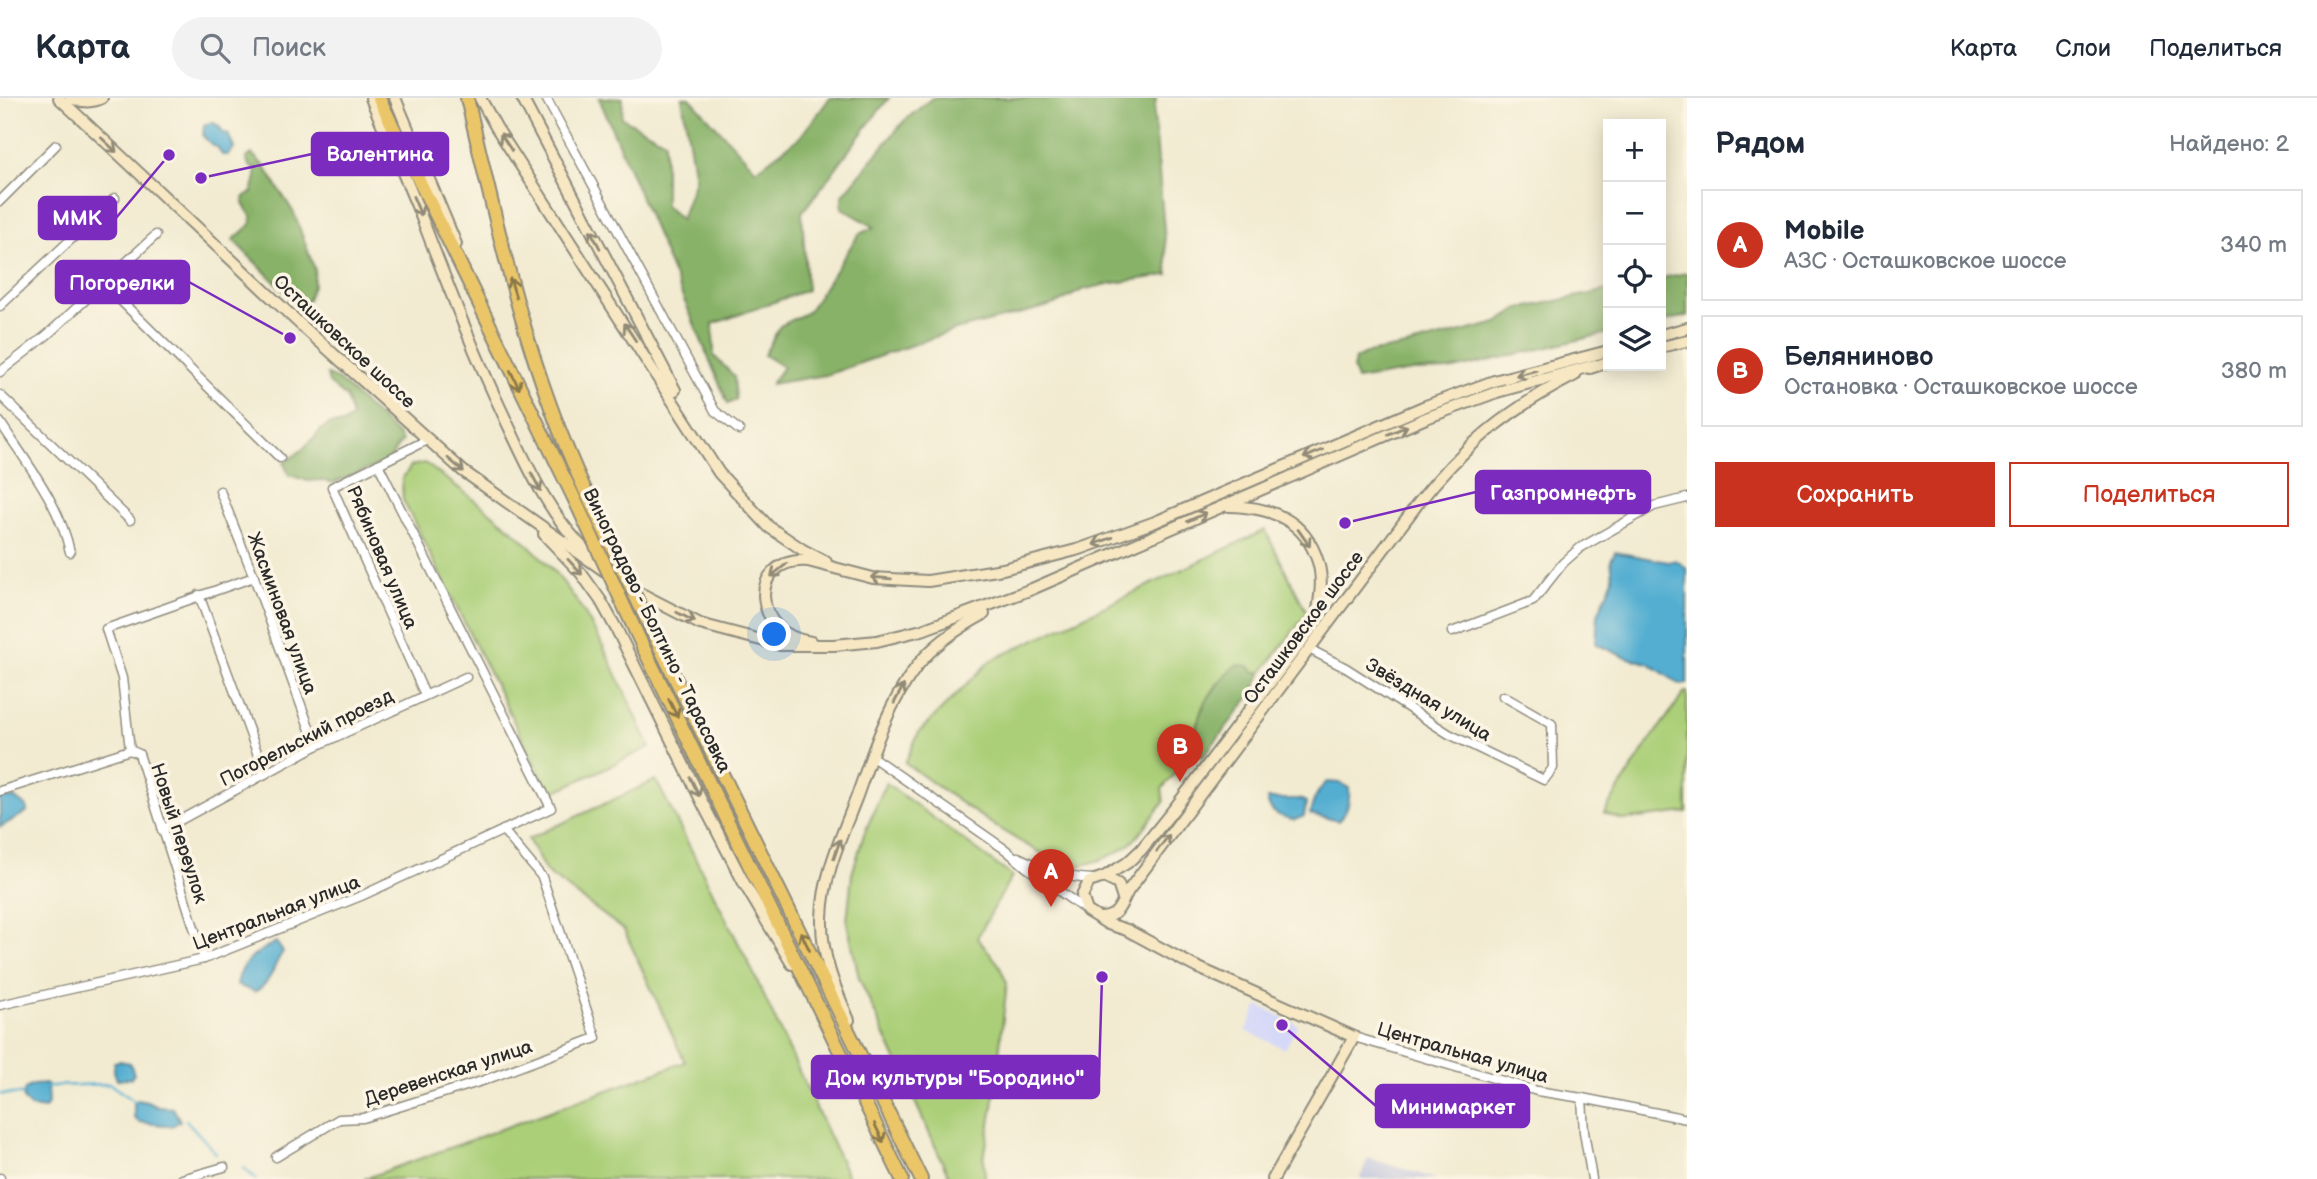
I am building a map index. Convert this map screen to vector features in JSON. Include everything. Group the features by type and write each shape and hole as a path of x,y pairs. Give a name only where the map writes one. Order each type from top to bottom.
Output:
{"main road":[{"name":"Осташковское шоссе","path":"60,98 427,440 463,471 528,517 626,586 700,624 780,645 834,645"},
{"path":"71,98 78,101 102,98"},
{"path":"371,98 421,215 477,358 533,477 550,508 573,538 615,578"},
{"name":"Виноградово - Болтино - Тарасовка","path":"379,98 902,1179"},
{"path":"395,98 502,352"},
{"name":"Виноградово - Болтино - Тарасовка","path":"467,98 508,273 540,377 585,491 921,1179"},
{"path":"480,98 503,138 719,473 769,527 803,550 843,570"},
{"path":"522,98 719,473"},
{"path":"1666,334 1687,328"},
{"path":"1666,346 1687,341"},
{"name":"Осташковское шоссе","path":"1122,904 1416,506 1462,452 1510,413 1603,355"},
{"name":"Осташковское шоссе","path":"1594,361 1603,362"},
{"path":"1594,361 1426,418 1014,596 922,630 877,641 834,645 805,642 784,632 765,610 765,584 784,564 808,561 873,578 928,581 1003,569 1080,549 1155,522 1423,407 1494,381 1594,361"},
{"name":"Осташковское шоссе","path":"1099,878 1127,863 1168,817 1316,622 1320,594 1319,563 1307,539 1292,523 1273,511 1255,506 1223,506"},
{"path":"528,517 581,573 601,601 739,873 826,1024"},
{"path":"894,1122 831,979 823,946 824,891 834,855 871,756 902,688 919,663 951,635 1014,596"},
{"path":"1127,930 1121,919 1122,904 1118,884 1099,878 1083,891 1083,902 1092,914 1192,965 1354,1037 1273,1179"},
{"path":"1092,914 1107,918 1122,904"},
{"path":"1330,1026 1339,1034 1341,1040 1340,1062"}],"street":[{"path":"546,98 715,411 739,430"},
{"path":"0,201 56,145"},
{"path":"0,306 115,198"},
{"path":"0,372 47,335 156,235"},
{"path":"104,284 280,458"},
{"path":"0,395 130,520"},
{"path":"0,422 45,490 67,538 70,552"},
{"name":"Рябиновая улица","path":"425,695 332,487 427,440"},
{"name":"Центральная улица","path":"0,1005 204,959 361,896 551,808 378,464"},
{"name":"Жасминовая улица","path":"220,491 316,746"},
{"path":"1452,632 1533,601 1563,563 1580,548 1654,506 1687,498"},
{"name":"Новый переулок","path":"204,959 139,754 130,750 122,678 106,629 254,577"},
{"path":"199,595 265,774"},
{"name":"Звёздная улица","path":"1309,649 1346,668 1449,733 1544,780 1553,768 1552,724 1503,696"},
{"name":"Погорельский проезд","path":"162,830 316,746 466,677"},
{"path":"0,791 130,750"},
{"path":"871,756 1092,914"},
{"name":"Деревенская улица","path":"276,1157 339,1119 363,1118 482,1081 596,1038 542,877 503,830"},
{"path":"1006,850 1068,877 1099,878"},
{"name":"Центральная улица","path":"1354,1037 1537,1091 1687,1119"},
{"path":"1582,1098 1591,1179"},
{"path":"183,1179 224,1167"}],"shaded area":[{"path":"1258,1005 1298,1025 1285,1049 1246,1031"},
{"path":"1368,1158 1436,1179 1360,1179"}],"green space":[{"path":"599,98 623,98 622,118 665,141 665,205 681,220 695,179 682,98 690,98 756,170 800,137 830,98 889,98 802,212 807,290 713,324 714,356 734,376 736,400 728,404"},
{"path":"932,98 1156,98 1154,115 1168,275 1082,290 1058,303 955,330 826,375 771,384 783,367 764,355 780,326 808,312 859,234 874,227 842,208 842,196 904,121"},
{"path":"252,154 264,166 294,213 315,270 307,302 296,303 233,240 251,224 252,217 243,204 245,196 252,192 256,177 256,170 249,165 246,158"},
{"path":"1687,273 1687,316 1666,321 1666,277"},
{"path":"1603,291 1603,334 1450,370 1412,371 1357,380 1353,369 1355,359 1368,353 1497,323 1519,309"},
{"path":"327,375 339,380 399,436 402,442 389,461 333,483 308,481 289,475 284,463 303,449 323,428 330,424 343,424 352,417 346,397 329,383"},
{"path":"425,463 523,540 568,588 607,654 650,747 550,794 403,500 402,479 411,466"},
{"path":"1265,530 1307,613 1262,672 1218,683 1203,706 1194,732 1196,748 1162,789 1164,802 1126,847 1086,864 1065,863 1019,841 905,763 919,732 990,661"},
{"path":"1236,665 1248,666 1255,672 1262,672 1252,694 1203,757 1198,756 1196,729 1199,717 1210,695"},
{"path":"1685,692 1687,812 1622,820 1604,813 1646,746"},
{"path":"656,780 752,970 849,1179 364,1179 685,1062 624,930 546,872 528,839"},
{"path":"886,783 1012,876 977,938 998,963 1007,983 993,1107 984,1158 985,1179 950,1179 859,978 847,921 852,874 864,834"}],"water":[{"path":"212,122 219,126 223,133 228,134 234,148 228,155 222,155 218,148 203,136 204,125"},
{"path":"1615,552 1668,562 1676,560 1687,569 1687,684 1681,685 1648,663 1625,657 1596,644 1598,614 1613,579 1611,560"},
{"path":"1327,782 1340,783 1349,788 1348,806 1338,821 1310,814 1316,796"},
{"path":"0,797 15,798 27,807 27,812 0,827"},
{"path":"1267,799 1300,799 1306,802 1304,816 1295,820 1281,816 1270,808"},
{"path":"276,942 283,952 266,983 255,992 237,985 246,964 256,954"},
{"path":"114,1062 130,1063 134,1074 131,1078 117,1080"},
{"path":"47,1084 48,1104 45,1109 30,1107 23,1099 25,1089 33,1085"},
{"path":"137,1100 158,1107 173,1108 180,1121 172,1126 139,1122 134,1118 134,1103"}],"waterway":[{"path":"44,1088 110,1084 137,1103"},
{"path":"0,1094 25,1094"},
{"path":"186,1120 216,1153"},
{"path":"244,1168 256,1179"}],"place":[{"name":"ММК","path":"169,155"},
{"name":"Валентина","path":"201,178"},
{"name":"Погорелки","path":"290,338"},
{"name":"Газпромнефть","path":"1345,523"},
{"name":"Беляниново","path":"1180,782"},
{"name":"Mobile","path":"1051,907"},
{"name":"Дом культуры \"Бородино\"","path":"1102,977"},
{"name":"Минимаркет","path":"1282,1025"}]}
